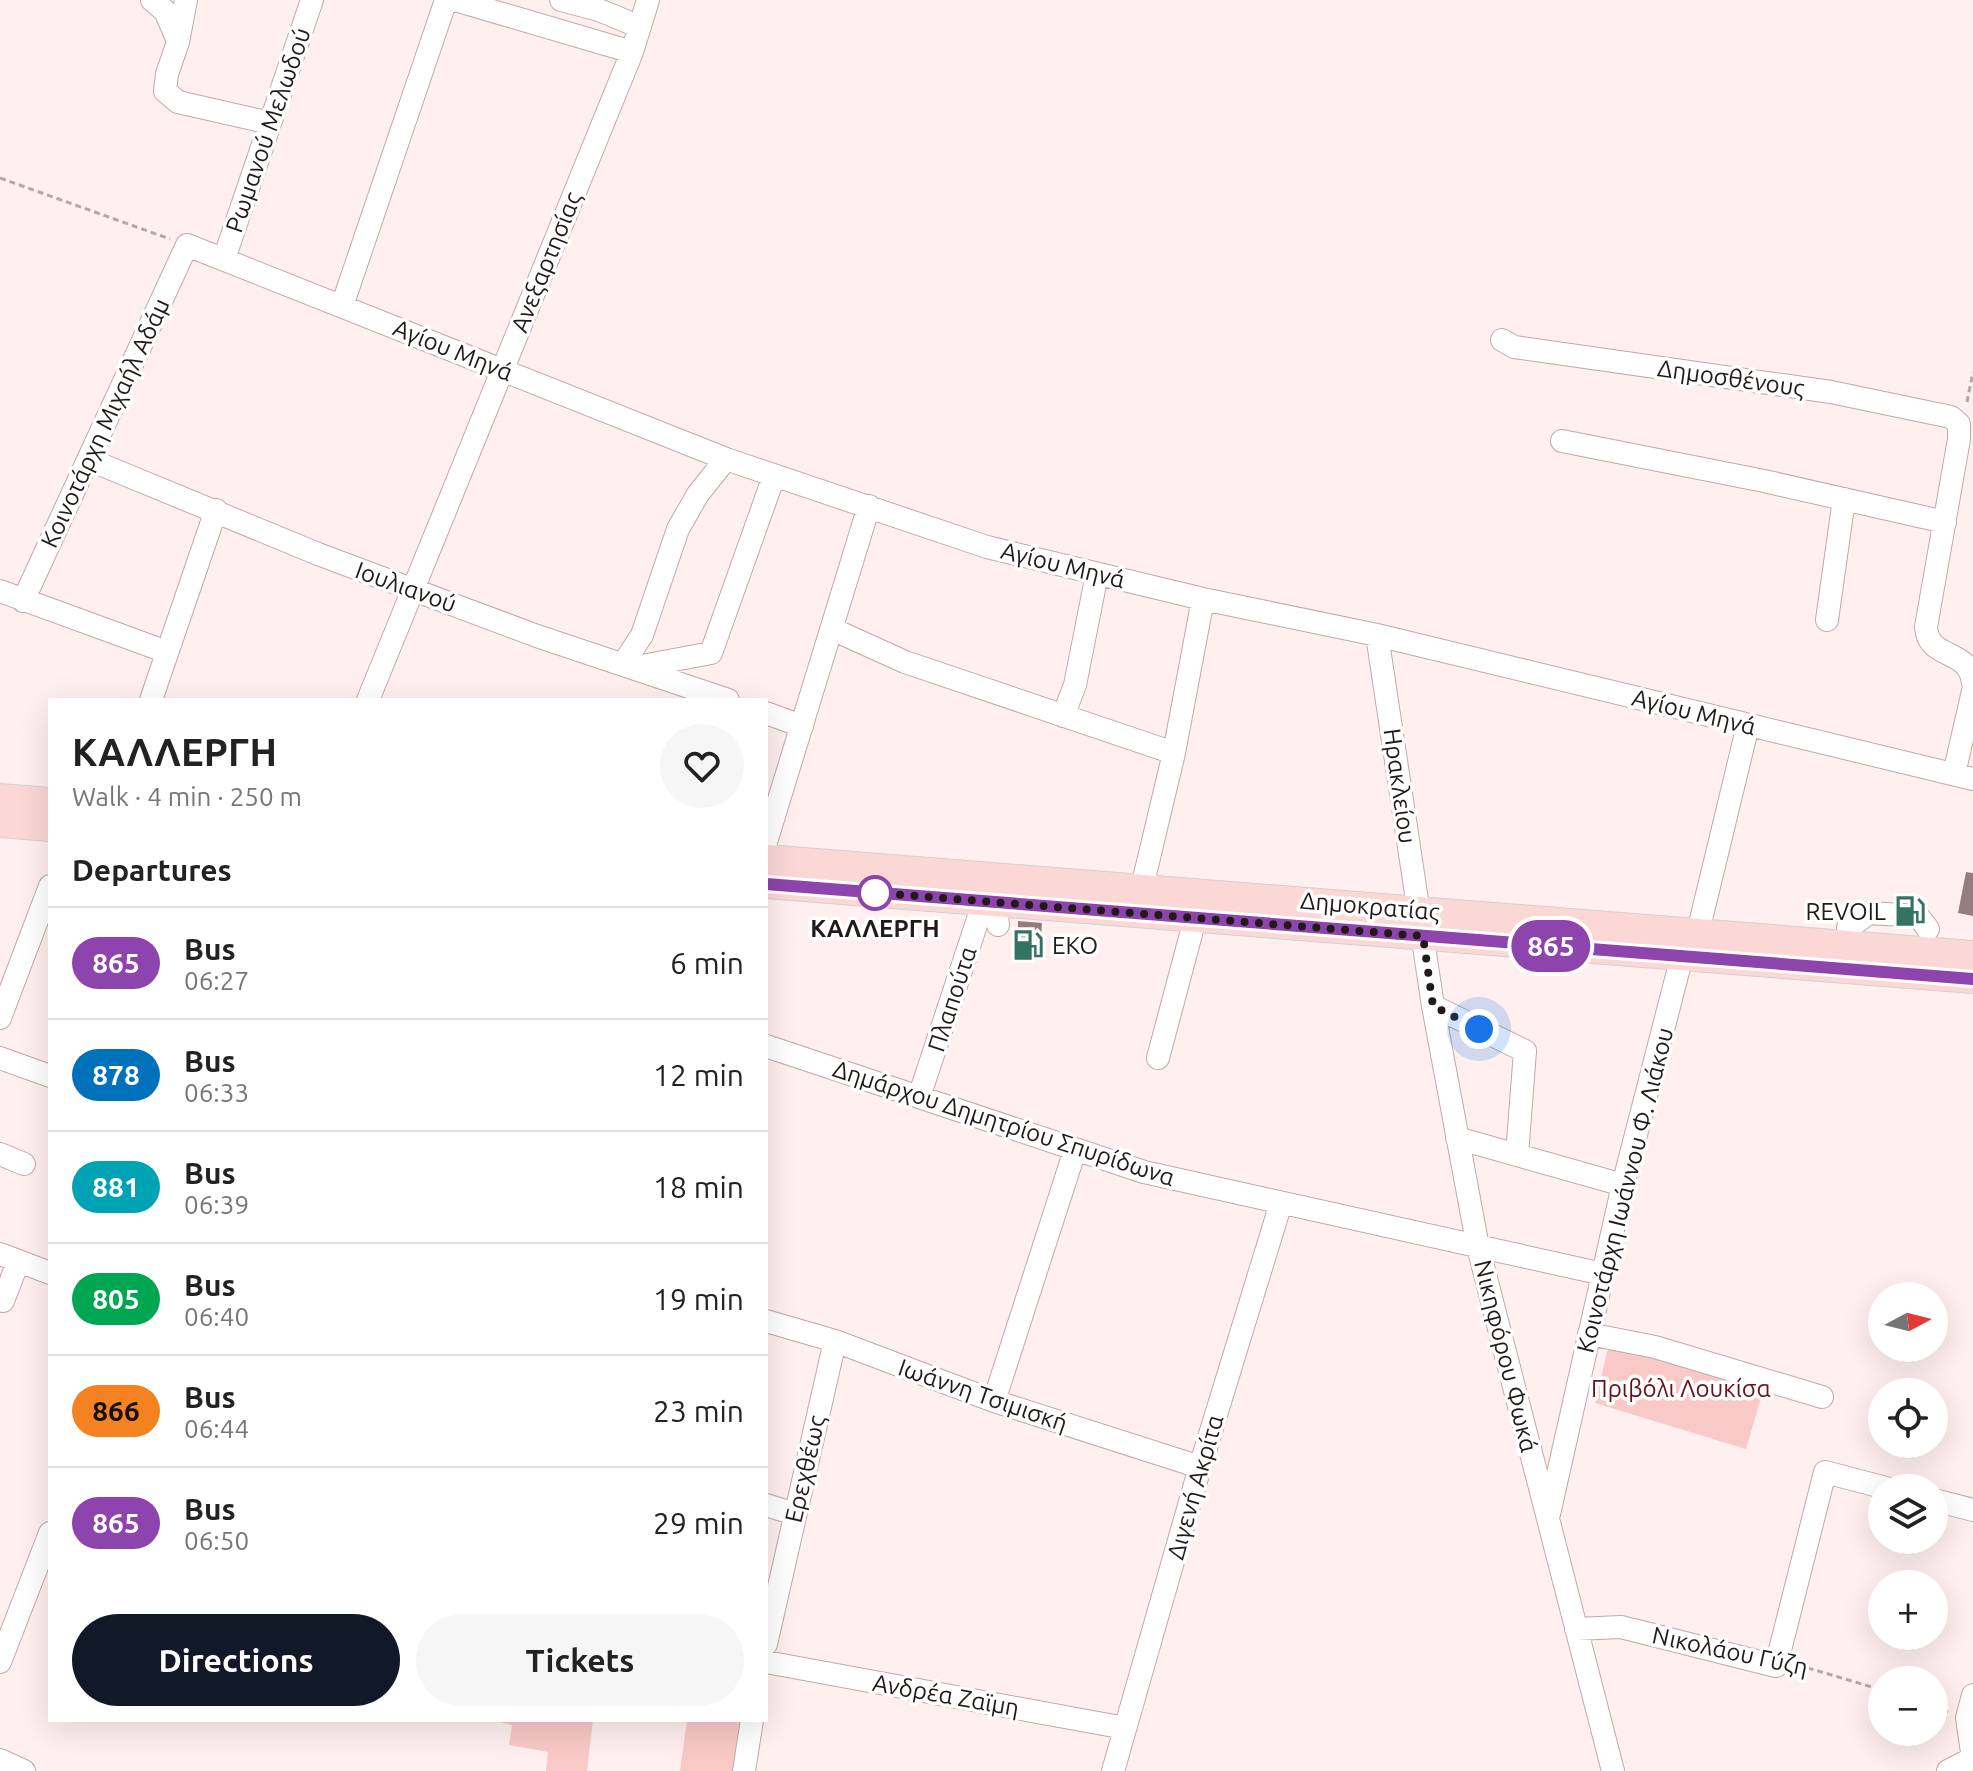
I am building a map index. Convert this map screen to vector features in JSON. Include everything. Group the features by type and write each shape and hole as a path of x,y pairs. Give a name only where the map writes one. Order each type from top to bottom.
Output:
{"main road":[{"path":"0,798 48,802"},
{"path":"0,823 48,827"},
{"name":"Δημοκρατίας","path":"768,859 1142,887 1682,956 1973,979"},
{"name":"Δημοκρατίας","path":"768,884 1061,918 1421,923 1698,932 1973,955"}],"street":[{"path":"152,0 165,11 178,42"},
{"path":"186,0 165,91 178,102 270,123"},
{"name":"Ρωμανού Μελωδού","path":"224,259 312,0"},
{"path":"342,306 446,0"},
{"path":"455,0 632,52"},
{"path":"561,0 599,10 640,27"},
{"name":"Ανεξαρτησίας","path":"369,698 632,52 648,0"},
{"name":"Αγίου Μηνά","path":"187,245 726,459 987,547 1203,599 1377,635 1963,776"},
{"name":"Κοινοτάρχη Μιχαήλ Αδάμ","path":"23,601 187,245"},
{"name":"Δημοσθένους","path":"1502,340 1514,347 1831,392 1951,417 1959,424"},
{"path":"1959,424 1926,637 1934,648 1960,659 1972,671 1973,683"},
{"path":"1562,441 1945,522"},
{"path":"630,666 678,529 698,494 726,459"},
{"name":"Ιουλιανού","path":"90,460 318,554 537,636 722,698"},
{"path":"630,666 711,653 774,476"},
{"path":"1827,620 1844,499"},
{"path":"768,836 869,506"},
{"path":"152,698 216,510"},
{"path":"1063,716 1075,685 1097,574"},
{"path":"0,591 167,652"},
{"path":"1142,887 1174,753 1203,599"},
{"path":"832,629 905,662 1174,753"},
{"name":"Ηρακλείου","path":"1377,635 1421,923"},
{"path":"1963,776 1973,691"},
{"path":"768,714 802,726"},
{"path":"1698,932 1748,725"},
{"path":"0,1018 48,891"},
{"name":"Πλαπούτα","path":"919,1097 992,909"},
{"path":"1848,928 1869,913 1918,916 1928,929"},
{"path":"1158,1058 1195,919"},
{"name":"Νικηφόρου Φωκά","path":"1421,923 1433,1006 1478,1247 1613,1771"},
{"name":"Κοινοτάρχη Ιωάννου Φ. Λιάκου","path":"1548,1519 1623,1185 1682,956"},
{"path":"1433,1006 1525,1051 1517,1155"},
{"name":"Δημάρχου Δημητρίου Σπυρίδωνα","path":"768,1047 1144,1172 1603,1274"},
{"path":"0,1058 48,1075"},
{"path":"1457,1138 1623,1185"},
{"path":"994,1401 1075,1150"},
{"path":"0,1154 24,1164"},
{"name":"Διγενή Ακρίτα","path":"1113,1771 1200,1467 1281,1203"},
{"path":"3,1301 9,1258 48,1272"},
{"name":"Ιωάννη Τσιμισκή","path":"768,1322 835,1341 994,1401 1200,1467"},
{"path":"1589,1334 1655,1347 1822,1397"},
{"name":"Ερεχθέως","path":"768,1635 835,1341"},
{"path":"1776,1666 1825,1472 1868,1483"},
{"path":"1948,1504 1973,1510"},
{"path":"768,1506 795,1514"},
{"path":"0,1662 48,1538"},
{"name":"Νικολάου Γύζη","path":"1576,1629 1621,1627 1776,1666"},
{"name":"Ανδρέα Ζαϊμη","path":"768,1662 1125,1728"},
{"path":"1948,1771 1973,1758 1967,1718 1973,1695"},
{"path":"744,1771 752,1722"},
{"path":"0,1760 24,1771"}],"path":[{"path":"0,178 187,245"},
{"path":"1959,424 1973,372"},
{"name":"Νικολάου Γύζη","path":"1776,1666 1803,1664 1868,1685"}],"green space":[{"name":"Πριβόλι Λουκίσα","path":"1613,1327 1768,1374 1746,1449 1595,1403"},
{"path":"499,1722 593,1722 587,1771 546,1771 548,1752 509,1745 512,1725"},
{"path":"687,1722 743,1722 734,1771 680,1771"}],"building":[{"path":"1966,872 1973,873 1973,916 1958,913"},
{"path":"1018,921 1042,923 1041,938 1018,937"}],"bus line":[{"name":"865","path":"768,884 1973,979"}],"place":[{"name":"ΚΑΛΛΕΡΓΗ","path":"875,893"},
{"name":"REVOIL","path":"1910,911"},
{"name":"EKO","path":"1028,945"}],"route":[{"path":"875,893 866,892 1423,936 1433,1006 1479,1029"}]}
